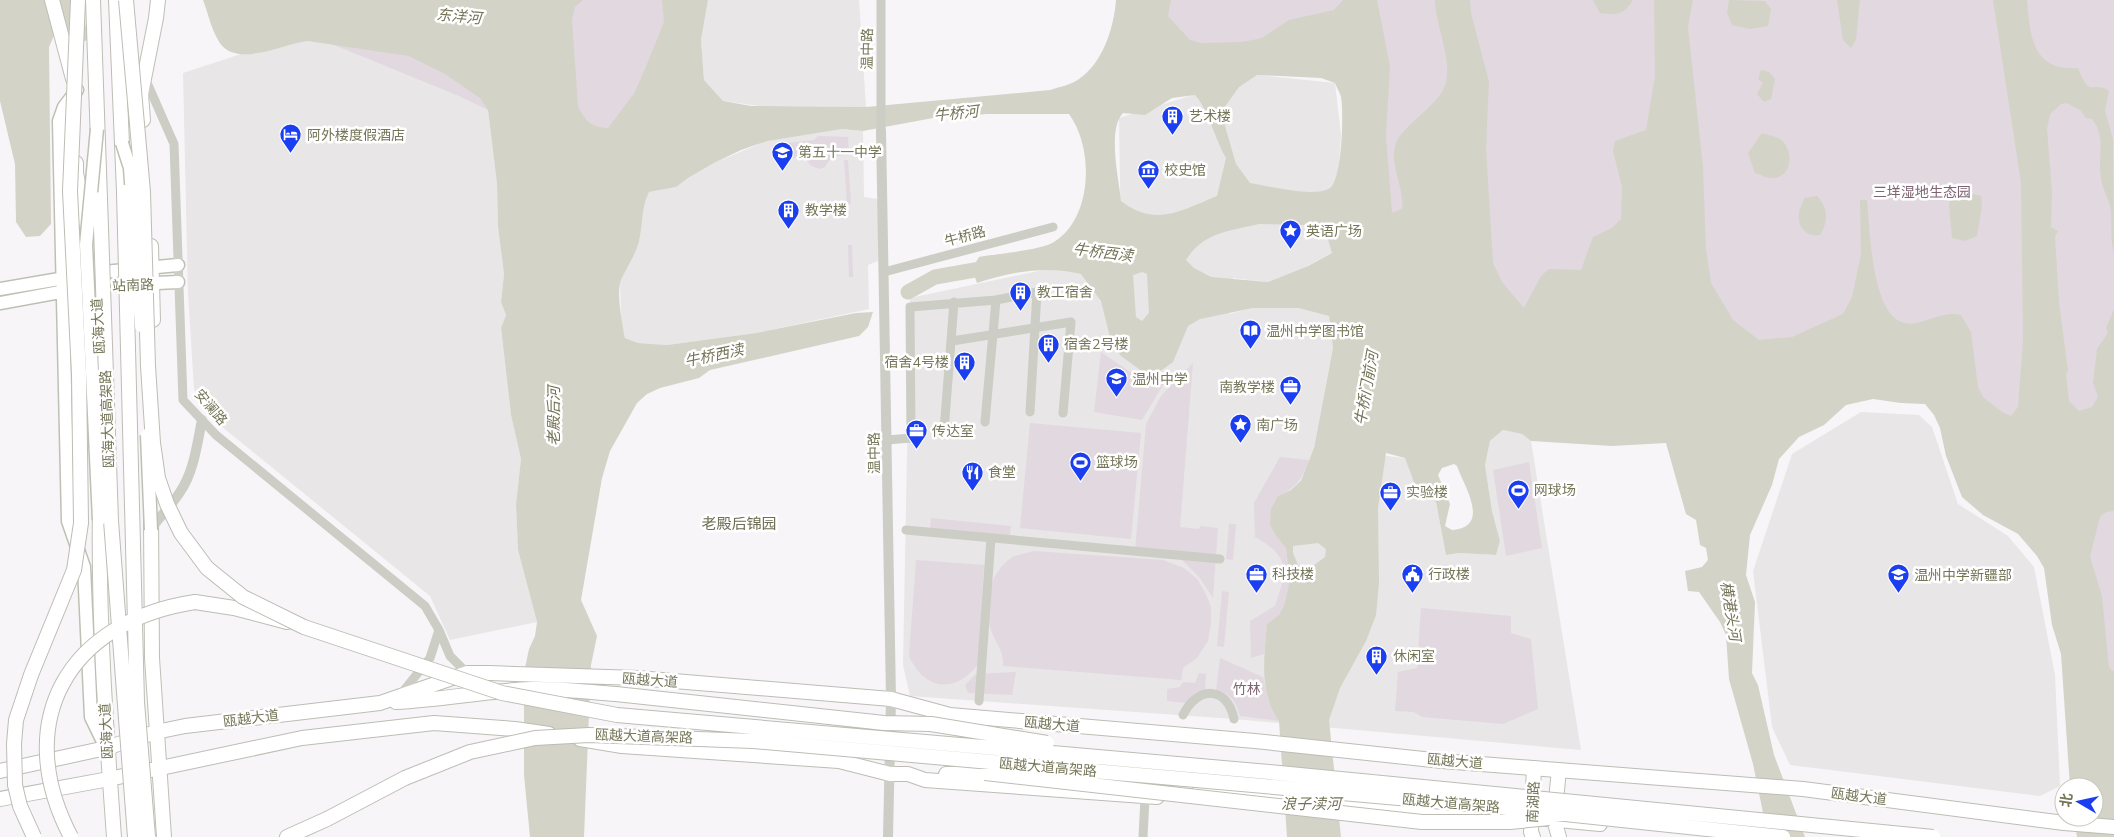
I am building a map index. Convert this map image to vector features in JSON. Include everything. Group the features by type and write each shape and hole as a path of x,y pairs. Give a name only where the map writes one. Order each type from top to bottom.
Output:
{"main road":[{"name":"瓯海大道","path":"52,0 76,90 76,173 96,279 102,403 100,614 106,748 114,837"},
{"path":"34,837 20,806 15,785 16,720 31,675 74,570 81,523 79,374 70,191 78,0"},
{"name":"瓯海大道高架路","path":"93,0 111,521 135,837"},
{"name":"瓯海大道高架路","path":"116,0 133,483 137,702 148,837"},
{"path":"126,0 143,192 148,366 153,443 158,478 166,504 181,533 207,568 242,597 304,627"},
{"path":"158,0 141,94 153,285 152,658 164,837"},
{"path":"76,90 64,107 59,120 68,521 84,567 91,717 106,748"},
{"path":"97,129 86,245 100,520"},
{"path":"122,143 130,168 151,530"},
{"name":"站南路","path":"0,303 63,292 96,279 152,268 178,266"},
{"name":"站南路","path":"0,289 63,278 96,279 153,285 178,282"},
{"path":"71,837 53,798 47,771 46,738 58,693 78,659 92,646 112,630 147,613 166,607 195,602 234,608 304,627"},
{"name":"瓯越大道高架路","path":"304,627 502,693 601,712 656,720 1118,758 1932,837"},
{"name":"瓯越大道","path":"0,771 106,748 156,732 185,726 380,703 467,673 489,673 638,678 891,699 950,715 1349,750 1442,761 1804,789 2064,823 2114,827"},
{"path":"380,703 422,701 469,693 517,690 617,694 884,723 931,724 1118,758"},
{"name":"瓯越大道","path":"0,799 159,769 302,738 434,723 514,729 622,746 839,761 890,774 908,774 925,780 1145,798 1221,792 1436,813 1532,818 1747,837"},
{"name":"瓯越大道高架路","path":"327,819 406,778 470,752 535,738 589,734 753,741 1578,815 1783,837"},
{"name":"南湖路","path":"1533,837 1534,768"},
{"name":"南湖路","path":"1559,770 1554,820 1559,837"},
{"path":"908,774 985,773 1422,822 1510,822 1578,815"},
{"path":"287,837 327,819"},
{"path":"302,837 327,819"}],"street":[{"name":"温中路","path":"881,0 880,99 891,699 888,837"},
{"name":"安澜路","path":"145,76 174,144 183,400 216,435 425,606 439,630 450,656 467,673"},
{"name":"牛桥路","path":"884,272 1053,226"},
{"path":"887,440 911,438 910,307 996,300 1037,292 1030,412"},
{"path":"985,422 996,300"},
{"path":"944,431 954,302"},
{"path":"952,341 1071,322 1063,413"},
{"path":"151,530 162,513 181,492 190,470 202,420"},
{"path":"906,530 1220,559"},
{"path":"979,701 991,538"},
{"path":"400,696 430,658 439,630"},
{"path":"1183,715 1189,703 1201,694 1211,694 1222,696 1231,705 1234,719"},
{"path":"1143,837 1145,798"}],"shaded area":[{"name":"第五十一中学","path":"708,0 859,0 866,107 772,106 767,140 842,129 863,131 864,197 878,199 878,261 868,265 869,309 756,333 667,345 638,343 625,338 621,319 620,282 638,245 637,202 649,192 676,187 714,163 759,144 759,106 723,101 704,80 701,40"},
{"name":"阿外楼度假酒店","path":"307,41 409,56 488,110 497,184 498,227 504,274 501,302 506,315 501,329 511,415 521,459 516,504 518,550 537,622 450,640 430,596 210,417 194,389 188,294 183,73 241,54 255,54 294,42"},
{"name":"温州中学","path":"1257,75 1335,83 1341,135 1332,253 1301,269 1268,282 1233,278 1229,314 1253,308 1298,308 1329,316 1333,348 1314,448 1405,458 1418,486 1436,502 1446,555 1459,553 1496,555 1500,541 1492,511 1485,465 1490,441 1503,430 1522,434 1531,441 1581,750 1234,719 910,696 903,665 910,298 1043,270 1121,242 1119,118"},
{"name":"温州中学新疆部","path":"1861,412 1919,415 1932,427 1958,504 2008,536 2034,567 2055,675 2060,777 2054,777 2054,789 2040,796 1790,765 1772,727 1753,571 1792,454"}],"green space":[{"path":"224,0 698,0 621,175 459,96"},
{"name":"三垟湿地生态园","path":"1130,0 2114,0 2114,797 2104,792 2104,777 2093,777 2077,459 1875,377 1375,366 1346,58 1154,77"},
{"path":"818,136 848,137 849,155 832,156 825,167 819,169 810,165 805,156 793,158 787,143 814,140"},
{"path":"844,160 848,160 851,204 847,204"},
{"path":"848,245 852,245 853,277 849,277"},
{"path":"1101,352 1151,386 1166,380 1142,420 1094,412"},
{"path":"1193,363 1180,527 1199,529 1200,526 1218,528 1213,598 1199,577 1177,555 1135,551 1146,424 1161,396"},
{"name":"篮球场","path":"1030,423 1141,433 1131,539 1020,528"},
{"path":"1280,457 1309,460 1298,482 1278,496 1277,537 1286,548 1290,580 1284,606 1279,615 1267,624 1264,654 1251,658 1250,621 1275,606 1282,583 1283,566 1280,558 1267,544 1255,537 1254,503"},
{"name":"网球场","path":"1529,462 1542,548 1506,556 1493,470"},
{"path":"931,518 1011,526 1010,536 930,528"},
{"path":"1229,524 1236,524 1233,560 1226,559"},
{"path":"1034,551 1163,560 1184,568 1197,579 1211,607 1208,641 1197,658 1183,668 1181,680 1003,666 1001,650 992,633 988,618 987,607 990,587 994,577 1007,562 1015,556"},
{"path":"916,560 984,565 978,664 960,681 950,684 931,682 915,667 909,656"},
{"path":"1222,591 1229,592 1224,647 1217,646"},
{"path":"1421,608 1511,616 1511,633 1531,639 1538,709 1503,724 1422,717 1414,712 1395,711 1398,672 1417,668"},
{"name":"竹林","path":"1220,658 1263,677 1268,700 1279,721 1240,716 1232,699 1216,691"},
{"path":"1016,672 1012,695 968,693 965,685 976,674"},
{"path":"1199,673 1206,674 1205,691 1197,692 1186,703 1167,701 1167,689 1180,687 1183,682 1195,683"}],"water":[{"path":"0,0 83,0 87,40 81,43 62,32 55,33 49,47 51,224 40,236 26,237 16,222 15,164 0,101"},
{"path":"203,0 583,0 575,7 572,20 578,106 583,116 593,125 608,128 635,92 647,64 664,22 662,0 708,0 701,40 704,80 723,101 751,106 866,107 1050,90 1065,86 1079,79 1087,72 1101,54 1110,33 1116,0 1171,0 1168,16 1190,40 1201,43 1243,42 1262,38 1289,20 1334,10 1343,0 1377,0 1390,66 1386,136 1392,213 1402,209 1401,192 1394,157 1397,141 1400,135 1439,96 1446,81 1446,58 1435,0 1470,0 1471,13 1489,82 1486,149 1493,263 1502,282 1524,308 1541,276 1549,269 1581,270 1593,237 1612,228 1621,219 1622,187 1613,151 1615,141 1646,130 1655,76 1654,0 1693,0 1688,27 1703,167 1706,249 1711,283 1733,320 1759,340 1792,337 1843,314 1852,297 1861,254 1860,200 1867,200 1874,270 1885,305 1894,317 1911,324 1939,316 1961,315 1971,332 1978,387 1983,397 2002,412 2011,416 2018,407 2023,340 2021,183 1993,0 2027,0 2032,38 2036,49 2042,57 2051,64 2078,68 2082,78 2089,87 2103,88 2109,91 2105,111 2113,139 2114,253 2111,211 2100,170 2100,140 2097,126 2092,119 2086,118 2080,110 2067,103 2061,104 2050,114 2047,129 2052,191 2051,227 2058,231 2055,236 2059,302 2068,371 2066,374 2069,401 2079,411 2092,407 2098,397 2093,383 2097,349 2108,333 2106,328 2114,309 2114,511 2106,512 2100,517 2090,557 2102,596 2109,667 2114,672 2114,837 2077,837 2076,827 2104,827 2104,777 2069,777 2061,654 2052,625 2044,568 2037,556 2018,534 1983,515 1962,497 1946,456 1940,428 1934,415 1925,404 1873,399 1846,405 1824,425 1799,437 1779,459 1772,485 1750,535 1746,575 1755,602 1752,673 1758,685 1774,755 1805,837 1768,837 1753,764 1729,679 1726,635 1720,622 1699,592 1688,591 1685,571 1702,567 1708,560 1706,548 1700,545 1696,520 1686,514 1666,443 1612,446 1531,441 1522,434 1503,430 1490,441 1485,465 1492,511 1500,541 1496,555 1459,553 1446,555 1436,502 1414,482 1405,458 1386,453 1378,508 1379,583 1376,615 1366,641 1340,688 1329,720 1341,837 1287,837 1279,721 1268,699 1264,662 1267,624 1279,615 1284,606 1290,580 1286,548 1270,525 1271,509 1278,496 1291,490 1301,481 1314,448 1333,348 1329,316 1298,308 1253,308 1200,319 1188,326 1173,362 1159,372 1143,372 1121,356 1112,345 1101,301 1081,274 1055,270 1028,271 977,283 972,269 979,257 1048,245 1067,231 1076,217 1086,182 1086,163 1083,145 1077,128 1069,114 987,114 933,118 863,131 842,129 767,141 741,150 714,163 676,187 649,192 643,209 638,246 621,280 619,292 625,338 638,343 667,345 756,333 856,313 873,312 868,327 859,336 710,370 699,378 660,388 647,394 637,403 610,451 602,478 581,600 597,636 591,665 584,837 530,837 524,775 524,673 529,649 535,636 537,622 518,550 516,504 521,459 511,415 501,328 506,315 501,302 504,274 498,227 497,184 488,110 480,98 445,74 409,56 307,41 259,53 235,53 225,49 218,40","holes":["1257,75 1321,78 1335,83 1341,97 1342,130 1340,160 1334,182 1330,188 1323,191 1303,192 1250,183 1236,164 1223,119 1226,105 1239,87","1195,95 1204,108 1226,158 1217,196 1169,214 1146,214 1121,201 1115,155 1118,121 1123,113 1145,115 1172,98","1259,224 1305,225 1325,229 1332,253 1308,266 1268,282 1211,277 1194,268 1186,260 1200,244 1209,238","1142,272 1147,274 1149,313 1142,321 1136,317 1133,275","1454,464 1457,466 1469,495 1473,514 1470,522 1464,527 1452,530 1445,526 1450,504 1438,475 1442,468","1318,543 1326,549 1325,557 1302,574 1293,553 1293,546"]},
{"path":"1593,0 1633,0 1620,13 1611,14 1600,13"},
{"path":"1729,0 1765,1 1771,9 1768,26 1750,29 1732,25 1727,13"},
{"path":"1837,0 1860,0 1856,40 1851,48 1843,40"},
{"path":"1761,70 1769,72 1775,79 1771,99 1764,102 1757,94 1763,83 1758,79"},
{"path":"1762,133 1781,140 1788,151 1789,164 1787,170 1777,177 1768,178 1755,173 1748,153"},
{"path":"1950,192 1965,192 1981,196 1982,206 1977,236 1965,241 1952,238 1949,205"},
{"path":"1817,196 1825,209 1826,219 1820,235 1811,235 1801,227 1799,214 1804,198"}],"waterway":[{"name":"牛桥西渎","path":"908,292 935,277 992,267"}],"place":[{"name":"艺术楼","path":"1173,135"},
{"name":"阿外楼度假酒店","path":"291,154"},
{"name":"第五十一中学","path":"782,171"},
{"name":"校史馆","path":"1148,189"},
{"name":"教学楼","path":"789,229"},
{"name":"英语广场","path":"1290,250"},
{"name":"教工宿舍","path":"1021,311"},
{"name":"温州中学图书馆","path":"1250,350"},
{"name":"宿舍2号楼","path":"1048,363"},
{"name":"宿舍4号楼","path":"965,381"},
{"name":"温州中学","path":"1116,398"},
{"name":"南教学楼","path":"1291,406"},
{"name":"南广场","path":"1240,444"},
{"name":"传达室","path":"916,450"},
{"name":"篮球场","path":"1080,481"},
{"name":"食堂","path":"972,491"},
{"name":"网球场","path":"1518,509"},
{"name":"实验楼","path":"1390,511"},
{"name":"科技楼","path":"1256,593"},
{"name":"行政楼","path":"1412,593"},
{"name":"温州中学新疆部","path":"1898,594"},
{"name":"休闲室","path":"1377,675"}],"district":[{"name":"老殿后锦园","path":"739,523"}],"water label":[{"name":"东洋河","path":"459,16"},
{"name":"牛桥河","path":"956,113"},
{"name":"牛桥门前河","path":"1366,388"},
{"name":"老殿后河","path":"553,416"},
{"name":"横港头河","path":"1731,611"},
{"name":"浪子渎河","path":"1311,803"}]}
